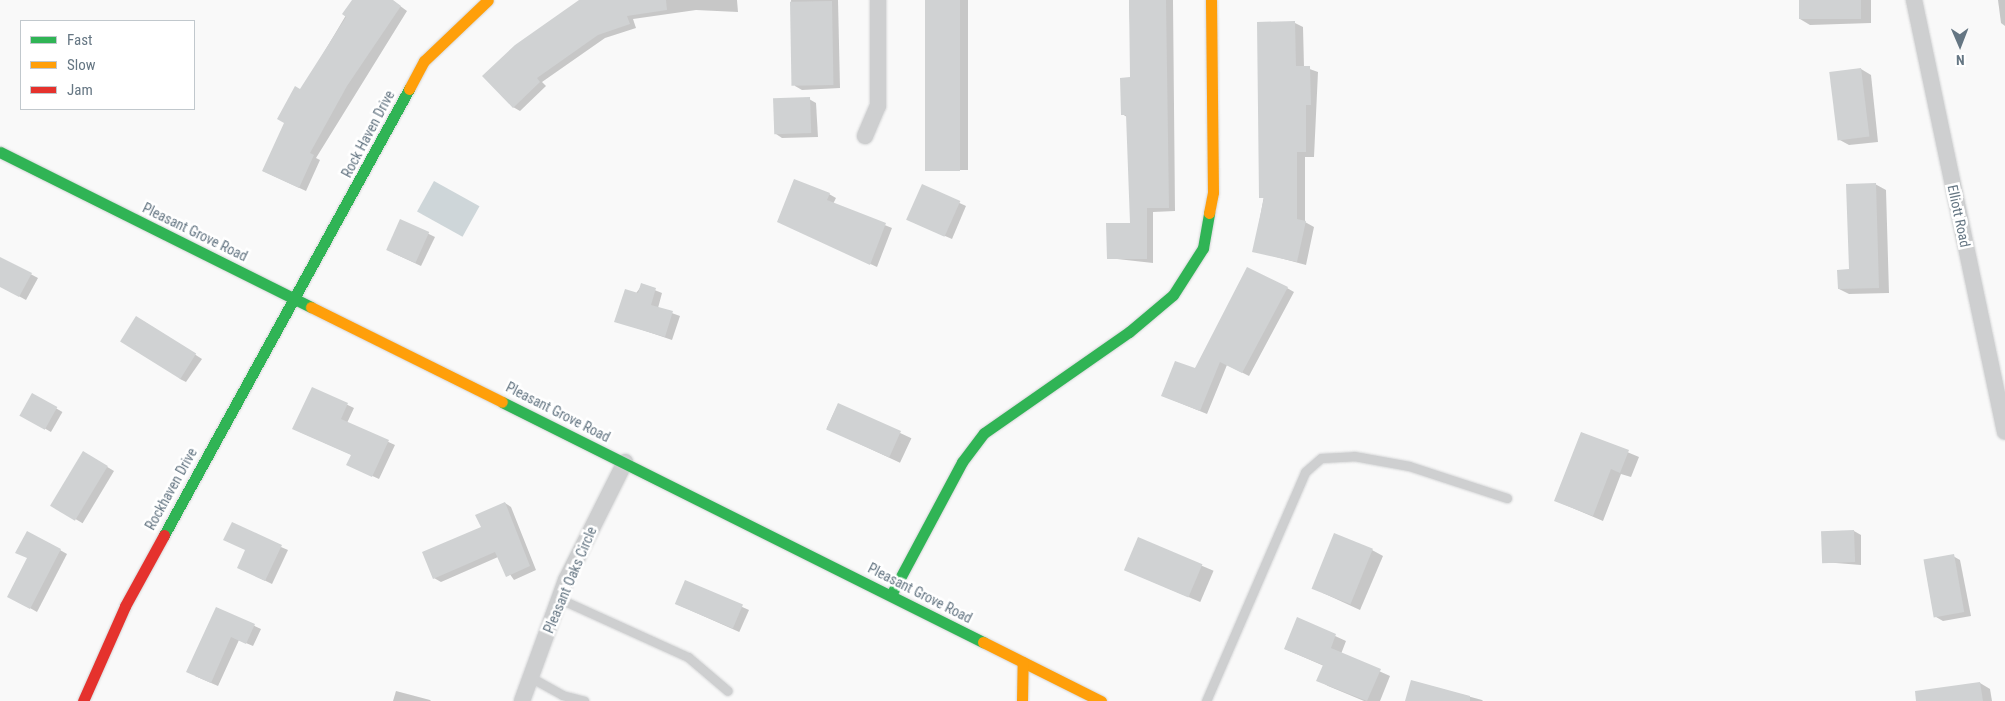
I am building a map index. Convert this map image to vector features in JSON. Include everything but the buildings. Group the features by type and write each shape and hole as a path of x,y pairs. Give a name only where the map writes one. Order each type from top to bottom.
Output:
{"street":[{"name":"Rock Haven Drive","path":"296,298 424,61 488,0"},
{"path":"865,136 878,106 878,0"},
{"path":"891,595 962,462 984,433 1129,332 1172,296 1203,248 1213,192 1211,0"},
{"name":"Elliott Road","path":"1914,0 2005,432"},
{"name":"Pleasant Grove Road","path":"0,152 1102,701"},
{"name":"Rockhaven Drive","path":"83,701 125,606 296,298"},
{"name":"Pleasant Oaks Circle","path":"522,701 560,599 624,462"},
{"path":"1022,701 1023,662"}],"lane":[{"path":"1206,701 1305,472 1321,458 1354,456 1409,466 1507,498"},
{"path":"560,599 688,658 728,691"},
{"path":"530,677 562,695 584,701"}],"shaded area":[{"path":"434,181 479,206 463,237 417,212"}],"traffic: fast":[{"path":"164,535 409,89"},
{"path":"0,152 311,307"},
{"path":"891,595 962,462 984,433 1129,332 1173,295 1203,248 1209,213"},
{"path":"502,402 983,642"}],"traffic: slow":[{"path":"409,89 424,61 488,0"},
{"path":"1209,213 1213,192 1211,0"},
{"path":"311,307 502,402"},
{"path":"983,642 1101,701"},
{"path":"1022,701 1023,662"}],"traffic: jam":[{"path":"83,701 125,606 164,535"}]}
